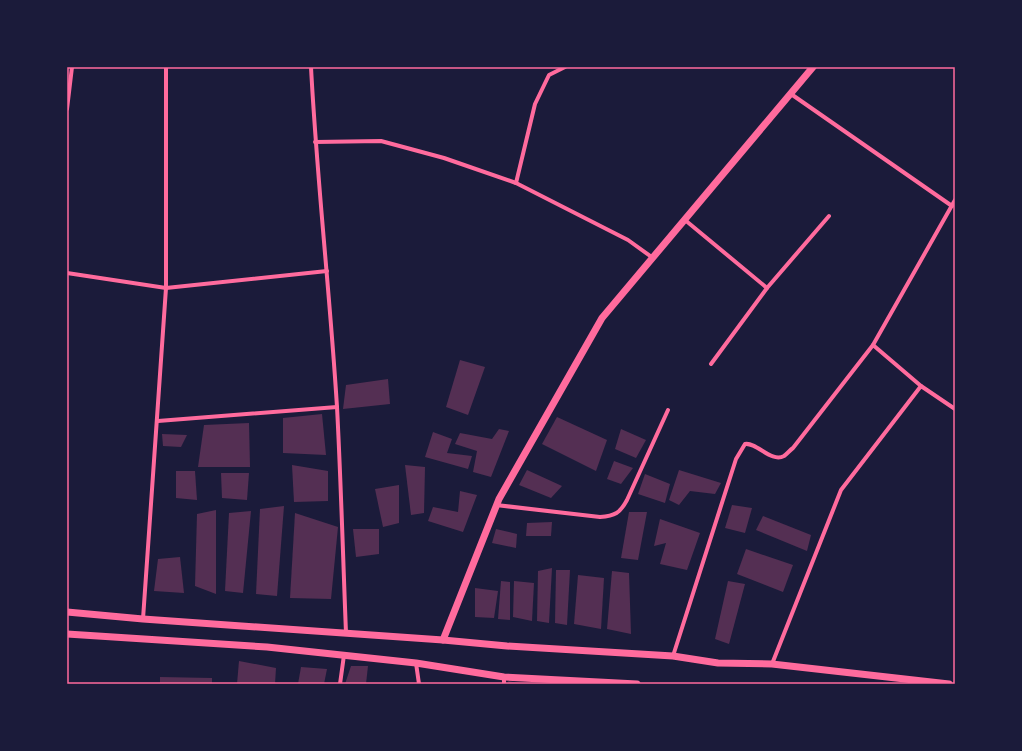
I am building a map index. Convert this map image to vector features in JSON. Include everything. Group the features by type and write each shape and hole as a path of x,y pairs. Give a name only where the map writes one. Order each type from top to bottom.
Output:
{"street":[{"path":"67,109 72,67"},
{"path":"143,619 166,288 166,67"},
{"path":"311,67 315,142 327,271 337,407 346,634"},
{"path":"516,183 535,104 549,75 565,67"},
{"path":"443,640 496,506 602,318 813,67"},
{"path":"791,94 952,206"},
{"path":"315,142 381,142 444,158 516,183 628,240 653,258"},
{"path":"673,656 736,459 743,446 747,443 752,444 773,456 783,457 793,448 873,345 955,200"},
{"path":"711,364 767,288 829,216"},
{"path":"685,220 767,288"},
{"path":"67,273 166,288 327,271"},
{"path":"873,345 921,386 955,409"},
{"path":"772,664 841,490 921,386"},
{"path":"158,420 337,407"},
{"path":"496,506 600,517 613,516 621,511 627,500 668,410"},
{"path":"67,612 507,646 673,656 718,663 772,664 949,684"},
{"path":"67,634 267,647 344,655 416,663 504,680 638,684"},
{"path":"340,684 344,655"},
{"path":"416,663 419,684"}],"building":[{"path":"460,360 485,367 468,415 446,407"},
{"path":"388,379 390,404 343,409 346,385"},
{"path":"322,414 326,455 283,453 283,418"},
{"path":"557,417 607,440 596,471 542,444"},
{"path":"249,423 250,467 198,467 204,425"},
{"path":"499,429 509,431 491,477 473,472 477,451 455,444 460,433 492,439"},
{"path":"621,429 646,440 636,458 615,449"},
{"path":"433,432 452,439 447,453 472,456 468,469 425,457"},
{"path":"162,434 187,435 181,447 163,446"},
{"path":"614,461 633,468 621,484 607,479"},
{"path":"292,465 328,471 328,501 294,502"},
{"path":"405,465 425,467 424,513 411,515"},
{"path":"527,470 562,486 551,498 519,485"},
{"path":"679,470 721,483 715,494 690,491 679,505 669,500"},
{"path":"176,471 195,471 197,500 176,498"},
{"path":"221,473 249,473 247,500 222,498"},
{"path":"645,474 670,484 665,503 638,494"},
{"path":"399,485 399,523 383,527 375,489"},
{"path":"460,491 477,495 463,532 428,521 433,507 458,512"},
{"path":"732,505 752,508 745,533 725,528"},
{"path":"284,506 277,596 256,594 260,509"},
{"path":"216,510 216,594 195,586 197,514"},
{"path":"251,511 243,593 225,591 229,513"},
{"path":"629,512 647,512 638,560 621,558"},
{"path":"295,513 338,527 331,599 290,598"},
{"path":"763,516 811,535 807,551 756,530"},
{"path":"660,519 700,533 687,570 660,564 666,543 654,546"},
{"path":"552,522 551,536 526,536 527,523"},
{"path":"353,529 379,529 379,554 356,557"},
{"path":"496,529 517,534 516,548 492,543"},
{"path":"746,549 793,565 783,592 737,574"},
{"path":"180,557 184,593 154,591 158,559"},
{"path":"552,568 549,623 537,621 538,571"},
{"path":"556,570 570,570 567,625 555,623"},
{"path":"612,571 629,573 631,634 607,629"},
{"path":"578,575 604,578 601,629 574,624"},
{"path":"501,581 510,582 510,620 498,619"},
{"path":"514,581 534,583 532,621 513,617"},
{"path":"728,581 745,584 729,644 715,639"},
{"path":"475,588 498,591 494,618 475,617"},
{"path":"239,661 276,668 275,684 237,684"},
{"path":"351,666 368,666 366,684 345,684"},
{"path":"301,667 327,669 324,684 298,684"},
{"path":"160,677 212,678 212,684 160,684"},
{"path":"508,681 521,683 521,684 509,684"}]}
